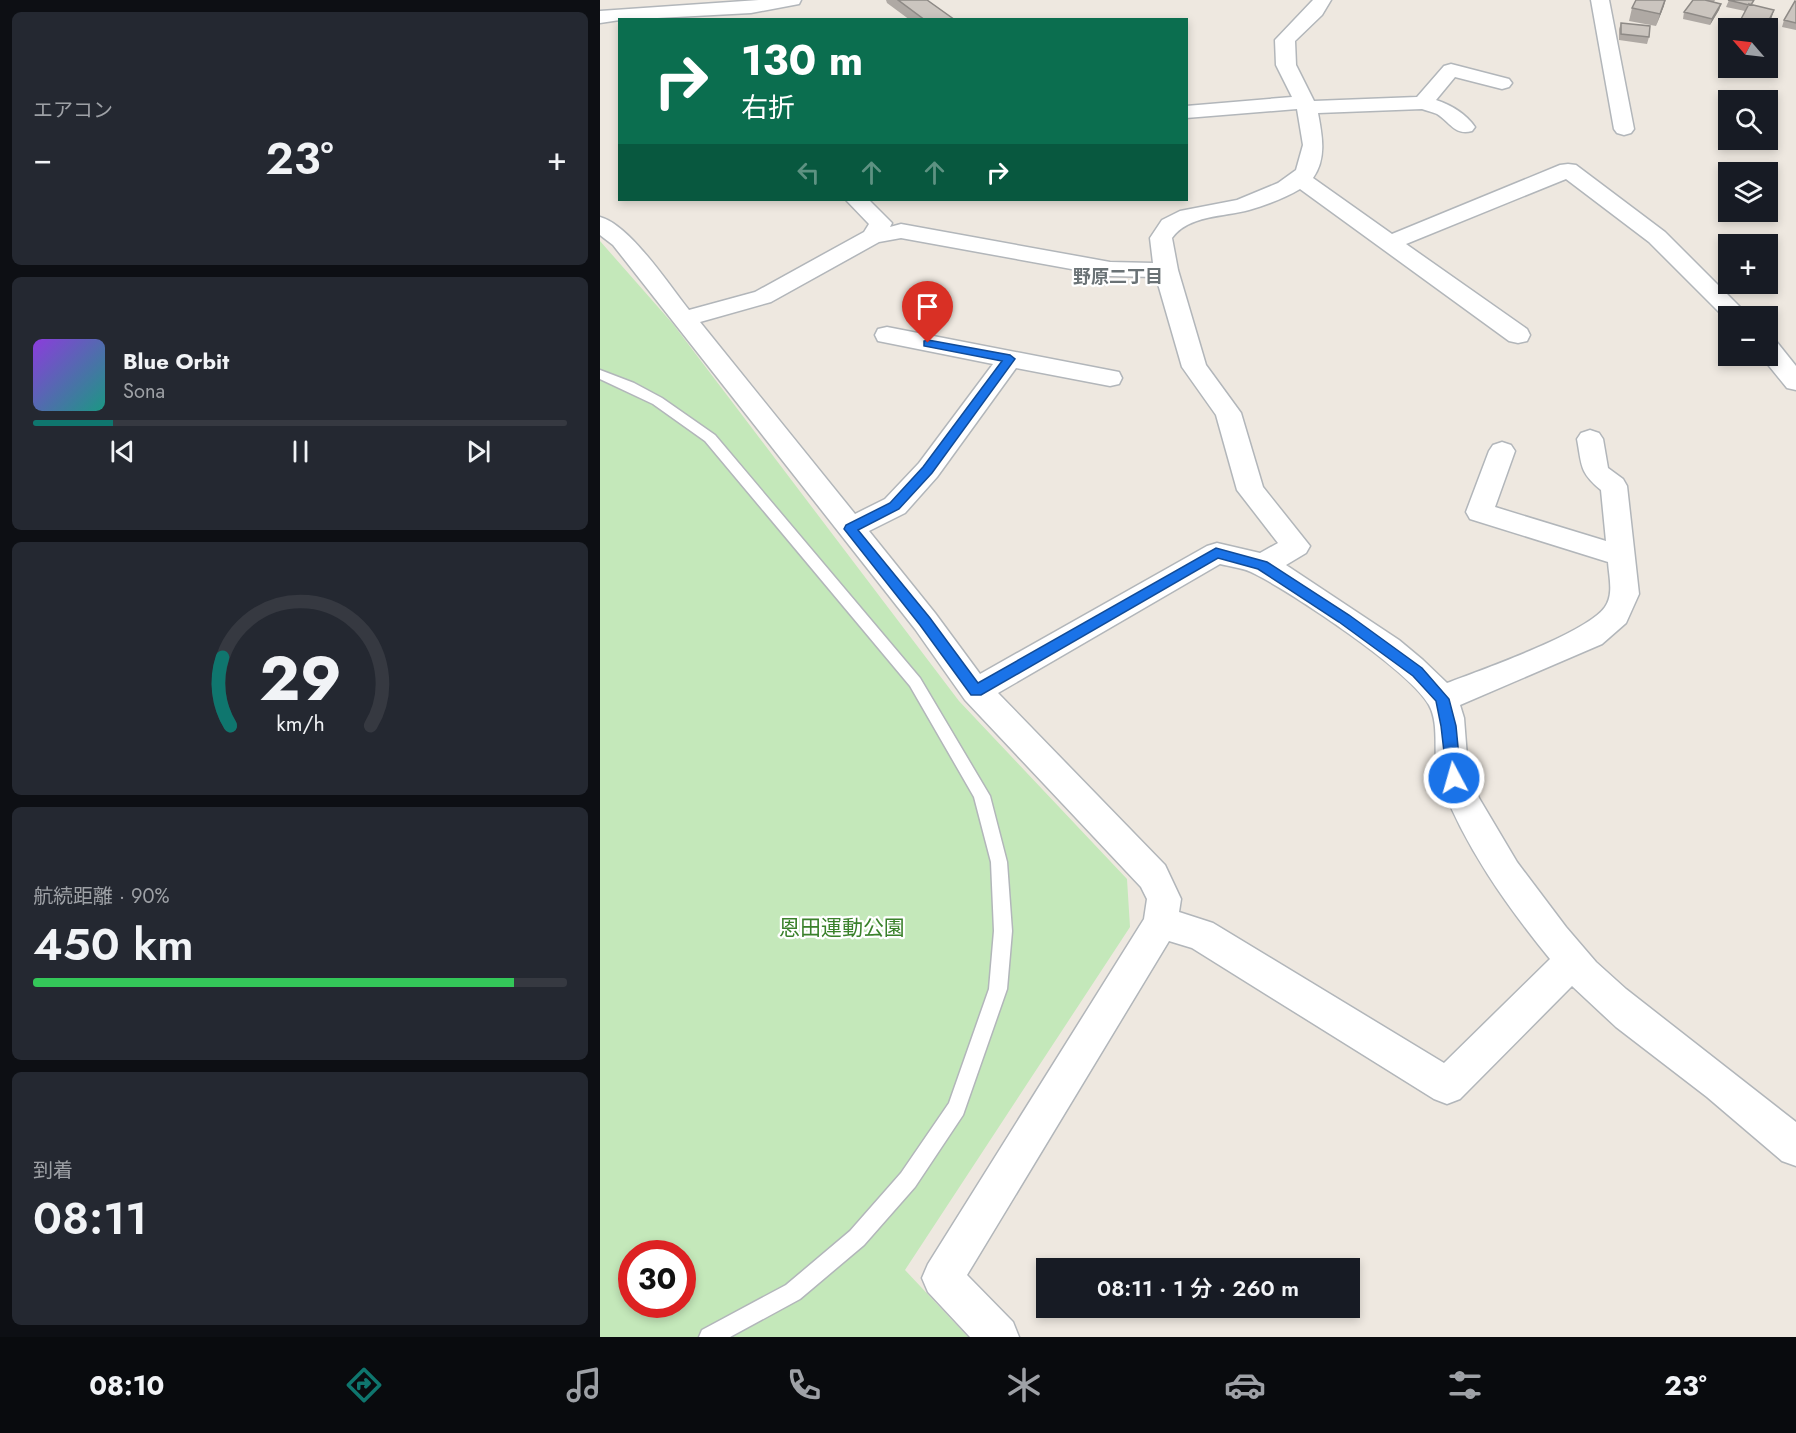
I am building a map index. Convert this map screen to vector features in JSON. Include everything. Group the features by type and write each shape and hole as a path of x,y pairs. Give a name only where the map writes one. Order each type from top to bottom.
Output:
{"street":[{"path":"600,17 636,7 751,7 792,0"},
{"path":"1262,565 1296,546 1250,490 1228,413 1194,367 1166,270 1161,238 1170,225 1188,216 1243,205 1286,188 1300,179 1307,171 1313,145 1305,105 1286,65 1285,40 1322,0"},
{"path":"1600,0 1624,129"},
{"path":"1423,103 1451,70 1502,83"},
{"path":"1188,112 1305,105 1423,103 1443,109 1465,127"},
{"path":"1389,243 1568,170 1657,237 1727,306"},
{"path":"1300,179 1518,335"},
{"path":"1188,197 1209,213"},
{"path":"858,201 882,222 872,237"},
{"path":"600,224 621,240 925,621 976,691 1152,876 1164,899 1161,923 942,1278 998,1337"},
{"path":"683,319 763,297 872,237 901,231 1110,269 1166,270"},
{"path":"887,336 1110,378"},
{"path":"850,529 895,506 928,470 1010,359"},
{"path":"1778,360 1796,382"},
{"path":"1442,699 1592,636 1616,615 1625,594 1614,486 1596,472 1590,439"},
{"path":"1502,450 1480,512 1621,556"},
{"path":"976,691 1216,553 1262,565 1344,619 1418,672 1442,699 1449,726 1454,778 1478,825 1493,852 1572,961 1609,999 1713,1079 1796,1147"},
{"path":"1161,923 1201,934 1447,1086 1572,961"}],"lane":[{"path":"600,374 621,382 671,408 710,438 915,682 982,796 999,862 1003,931 998,989 956,1108 908,1180 857,1238 793,1292 709,1337"}],"green space":[{"name":"恩田運動公園","path":"600,241 673,324 959,701 1127,879 1130,927 905,1270 968,1337 600,1337"}],"building":[{"path":"898,0 927,0 952,18 922,18"},
{"path":"1636,0 1665,0 1660,14 1632,8"},
{"path":"1693,0 1721,4 1712,19 1684,12"},
{"path":"1728,0 1754,0 1749,5"},
{"path":"1796,2 1796,23 1784,20"},
{"path":"1749,4 1774,10 1770,18 1742,18"},
{"path":"1621,23 1650,26 1649,37 1621,34"}],"district":[{"name":"野原二丁目","path":"1118,277"}],"route":[{"path":"928,343 1010,359 928,470 895,506 850,529 925,621 976,691 1216,553 1262,565 1344,619 1418,672 1442,699 1449,726 1454,778"}]}
